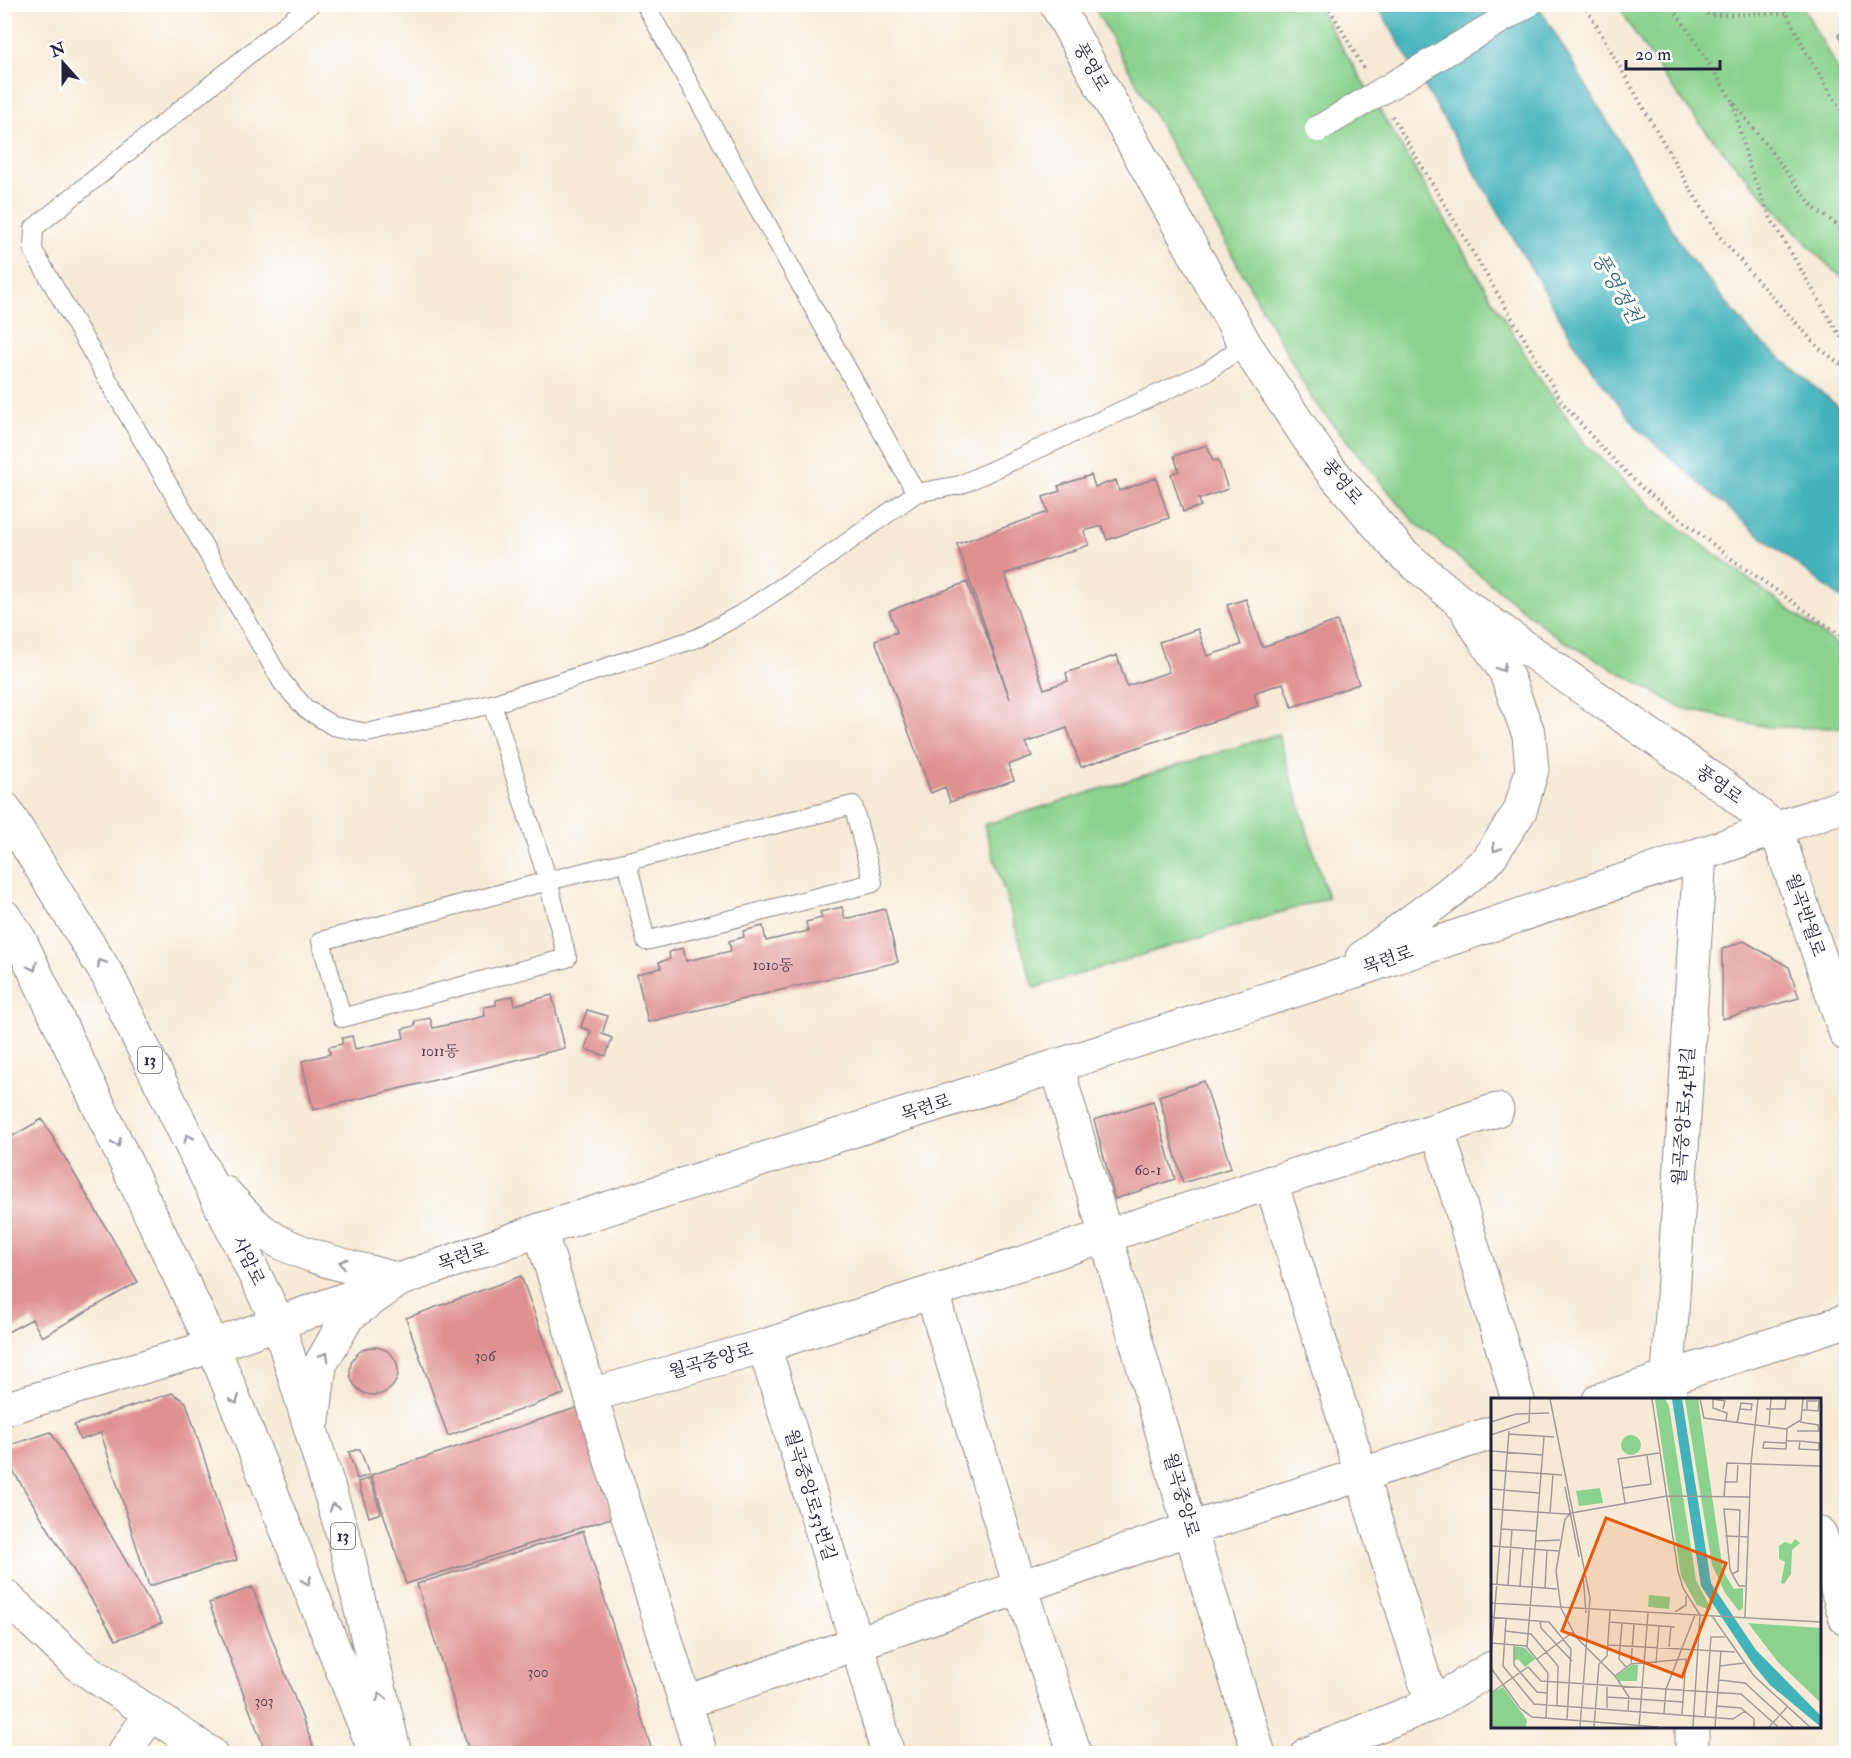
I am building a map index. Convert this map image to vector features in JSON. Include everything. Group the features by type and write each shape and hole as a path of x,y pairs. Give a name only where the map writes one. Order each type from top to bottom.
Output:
{"street":[{"name":"풍영로","path":"1056,4 1245,344 1328,466 1401,552 1459,601 1731,792 1776,829"},
{"path":"1318,129 1528,4"},
{"path":"1337,977 1448,894 1488,860 1520,811 1532,770 1529,735 1505,671 1459,601"},
{"name":"목련로","path":"4,1409 213,1346 540,1230 1337,977 1846,805"},
{"name":"사암로","path":"4,808 108,975 278,1322 344,1538 395,1754"},
{"name":"월곡반월로","path":"1776,829 1846,1034"},
{"name":"월곡중앙로54번길","path":"1670,1389 1700,854"},
{"path":"4,916 20,940 213,1346 376,1754"},
{"name":"월곡중앙로","path":"1057,1066 1190,1528 1259,1754"},
{"name":"월곡중앙로","path":"591,1395 764,1346 1497,1110"},
{"path":"1438,1130 1517,1398"},
{"path":"205,1172 256,1225 275,1239 303,1252 399,1280"},
{"path":"1271,1182 1432,1704"},
{"path":"540,1230 700,1754"},
{"path":"312,1434 320,1365 348,1316 399,1280"},
{"path":"932,1293 1020,1587 1075,1754"},
{"path":"1612,1398 1670,1389 1846,1322"},
{"name":"월곡중앙로53번길","path":"764,1346 888,1754"},
{"path":"686,1702 1190,1528 1491,1433"},
{"path":"1821,1537 1846,1619"},
{"path":"4,1595 77,1664 211,1754"},
{"path":"1307,1754 1432,1704 1491,1669"},
{"path":"123,1754 151,1714"},
{"path":"1692,1728 1692,1754"}],"lane":[{"path":"311,4 34,228 33,250 282,682 306,709 333,726 367,733 492,704 699,638 741,614 814,566 916,493 960,485 1208,371 1245,344"},
{"path":"645,4 916,493"},
{"path":"492,704 548,881 567,958 342,1018 321,941 548,881 853,805 873,883 646,940 627,862"}],"path":[{"path":"1327,4 1368,75"},
{"path":"1584,4 1720,237 1820,349 1846,368"},
{"path":"1669,4 1689,31 1733,102 1815,209 1846,231"},
{"path":"1700,4 1708,15 1786,12"},
{"path":"1782,4 1806,52 1846,118"},
{"path":"1733,102 1749,166 1771,219 1846,346"},
{"path":"1392,116 1562,402 1599,445 1642,488 1730,558 1846,639"}],"green space":[{"path":"1093,5 1317,5 1535,371 1585,444 1652,507 1846,652 1846,728 1768,727 1682,708 1557,637 1414,522 1313,400"},
{"path":"1618,5 1802,5 1846,85 1846,281 1807,244 1707,133 1669,84"},
{"path":"1278,734 1328,898 1034,988 984,825"}],"water":[{"name":"풍영정천","path":"1377,5 1538,5 1686,253 1753,335 1846,413 1846,602 1753,530 1638,429 1583,357"}],"building":[{"path":"1846,31 1846,52 1838,35"},
{"path":"1207,445 1213,461 1218,460 1228,489 1199,499 1201,506 1183,512 1171,474 1179,471 1174,456"},
{"path":"1091,475 1095,487 1116,480 1119,491 1156,478 1169,518 1107,540 1102,526 1084,531 1089,545 1005,574 1044,689 1068,681 1066,673 1117,655 1127,686 1169,672 1159,642 1198,629 1207,656 1241,645 1227,605 1246,599 1262,647 1337,621 1359,684 1292,707 1283,683 1254,693 1258,706 1081,767 1067,728 1025,743 1032,756 1008,765 1014,780 950,802 945,787 931,793 875,640 897,632 889,611 967,582 1010,699 957,544 1048,512 1043,497 1060,491 1058,486"},
{"path":"842,907 845,919 885,909 898,962 648,1022 637,974 661,968 659,962 670,959 669,952 683,948 686,961 731,951 729,941 744,937 743,931 763,926 766,941 808,931 806,922 822,918 820,912"},
{"path":"1744,941 1789,967 1799,998 1722,1019 1722,949"},
{"path":"552,995 565,1048 313,1110 302,1061 330,1054 329,1047 342,1044 342,1038 352,1036 355,1049 404,1038 402,1029 415,1026 415,1021 430,1018 433,1028 485,1016 484,1007 496,1005 496,1000 513,996 515,1005"},
{"path":"587,1010 608,1016 602,1034 612,1038 606,1056 585,1049 591,1031 581,1027"},
{"path":"1204,1081 1231,1168 1183,1183 1159,1096"},
{"path":"1153,1101 1175,1179 1115,1199 1094,1120"},
{"path":"42,1119 138,1282 42,1337 32,1319 4,1334 4,1141"},
{"path":"521,1276 564,1394 448,1436 406,1318"},
{"path":"374,1347 391,1354 398,1371 391,1388 374,1395 357,1388 350,1371 357,1354"},
{"path":"172,1393 186,1402 237,1560 149,1586 101,1433 80,1440 74,1425"},
{"path":"579,1407 614,1517 406,1584 371,1475"},
{"path":"51,1432 162,1623 116,1640 4,1456 4,1447"},
{"path":"360,1449 369,1475 357,1479 349,1452"},
{"path":"370,1478 381,1513 369,1517 358,1482"},
{"path":"583,1531 653,1754 470,1754 417,1584"},
{"path":"252,1587 315,1751 309,1754 266,1753 209,1603"}]}
